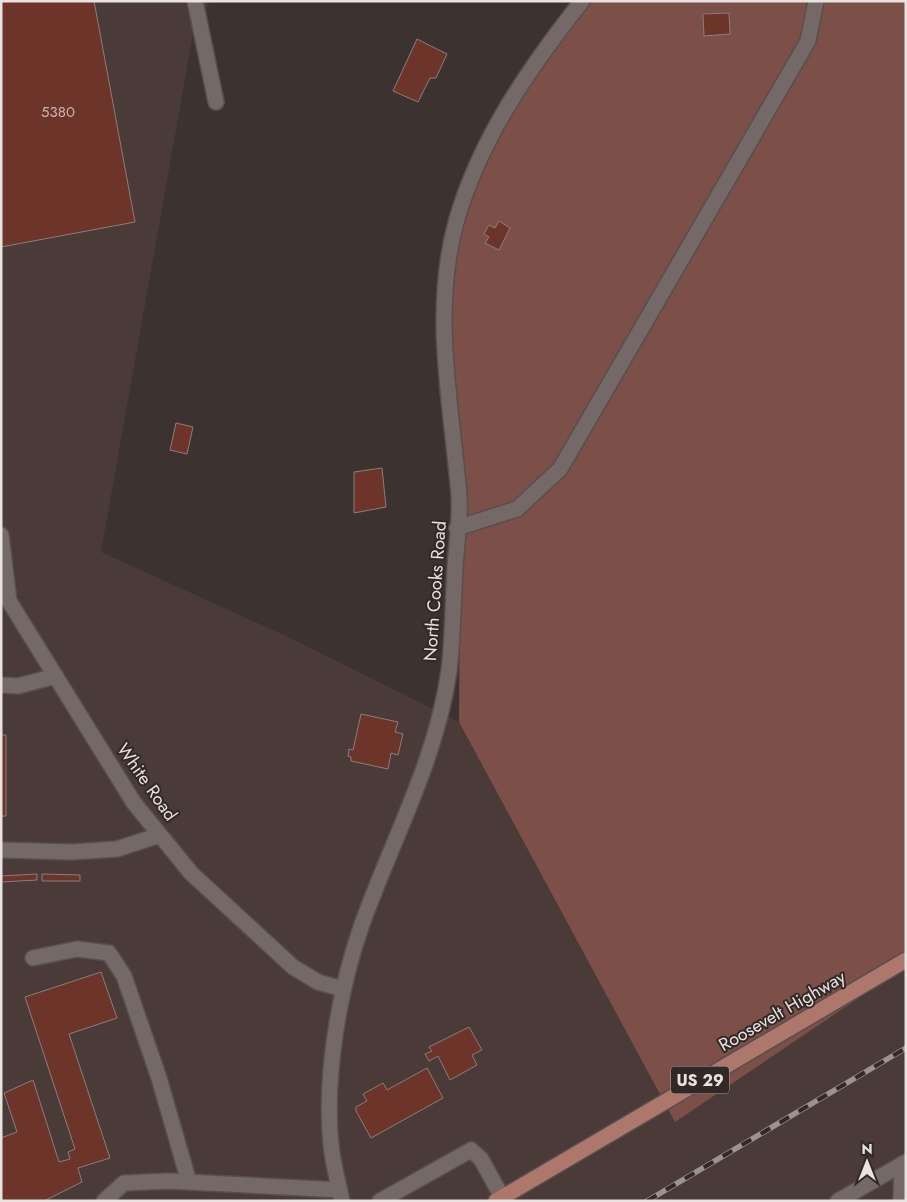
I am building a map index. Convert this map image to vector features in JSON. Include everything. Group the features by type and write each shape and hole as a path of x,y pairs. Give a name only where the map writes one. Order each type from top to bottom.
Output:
{"main road":[{"name":"Roosevelt Highway","path":"499,1199 906,960"}],"street":[{"path":"195,1 216,102"},
{"name":"North Cooks Road","path":"341,1195 331,1144 331,1080 343,989 361,927 427,764 448,671 459,499 444,363 443,320 447,270 457,220 475,166 497,120 558,32 582,1"},
{"path":"457,528 517,509 560,470 808,41 816,1"},
{"name":"White Road","path":"1,535 9,601 134,803 190,873 293,967 318,982 343,989"},
{"path":"1,685 18,686 56,676"},
{"path":"1,850 72,852 117,849 160,835"},
{"path":"33,958 77,950 109,953 128,985 159,1078 189,1182"},
{"path":"387,1199 471,1150 481,1159 499,1199"},
{"path":"838,1201 904,1163"},
{"path":"901,1201 904,1163"},
{"path":"104,1201 124,1183 189,1182 282,1194 341,1195"}],"shaded area":[{"path":"1,1 210,1 194,28 101,552 286,636 459,722 675,1121 906,966 906,1201 1,1201"},
{"path":"571,1 906,1 906,966 675,1122 459,722 460,547 441,310 469,197"}],"building":[{"path":"1,1 94,1 135,222 1,247"},
{"path":"729,13 730,34 704,36 703,14"},
{"path":"417,39 447,54 436,78 430,78 418,102 393,91"},
{"path":"499,221 510,228 499,250 485,243 489,237 484,234 489,225 495,228"},
{"path":"176,423 193,427 187,454 170,450"},
{"path":"382,468 386,507 354,513 354,472"},
{"path":"361,714 398,722 395,732 403,734 398,755 391,753 388,769 351,761 351,757 348,756 349,749 353,750"},
{"path":"1,735 6,735 6,816 1,816"},
{"path":"37,874 37,880 1,882 1,876"},
{"path":"42,874 80,875 80,881 42,881"},
{"path":"101,972 117,1018 69,1034 110,1158 78,1168 82,1182 44,1201 1,1201 1,1138 17,1132 4,1093 33,1080 59,1162 70,1159 68,1152 75,1149 25,997"},
{"path":"469,1027 482,1050 472,1055 477,1065 450,1080 438,1056 429,1061 425,1054 432,1051 429,1047"},
{"path":"427,1068 443,1098 371,1138 356,1111 356,1107 367,1101 363,1094 383,1083 387,1090"}],"railway":[{"path":"647,1201 906,1048"}]}
